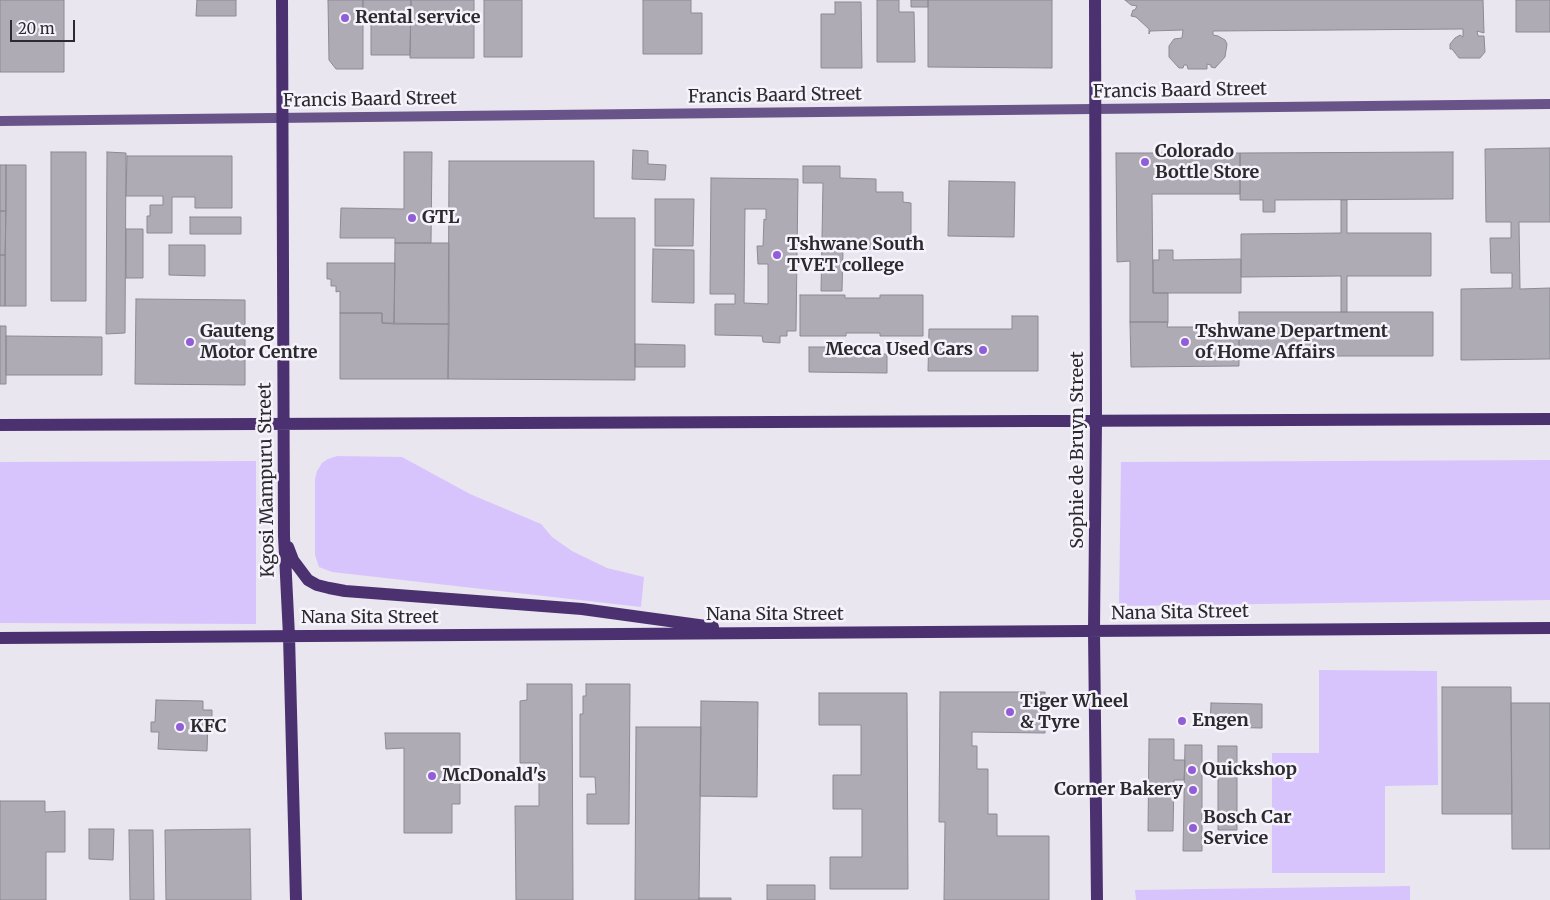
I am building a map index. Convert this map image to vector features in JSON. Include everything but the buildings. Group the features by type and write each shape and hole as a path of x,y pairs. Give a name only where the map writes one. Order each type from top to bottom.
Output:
{"main road":[{"name":"Kgosi Mampuru Street","path":"282,0 284,536 289,636 296,900"},
{"name":"Sophie de Bruyn Street","path":"1096,0 1094,631 1097,900"},
{"path":"0,425 1550,419"},
{"path":"284,536 293,560 303,575 318,585 330,588 345,591 582,609 752,633"},
{"name":"Nana Sita Street","path":"0,638 1550,628"}],"street":[{"name":"Francis Baard Street","path":"0,121 1550,104"}],"shaded area":[{"path":"337,456 402,457 470,494 541,524 552,537 572,551 607,568 644,577 641,607 332,572 319,567 315,555 315,479 322,463"},
{"path":"1550,460 1550,600 1119,606 1121,462"},
{"path":"256,461 256,624 0,623 0,462"},
{"path":"1319,670 1437,671 1438,785 1385,786 1385,873 1272,873 1272,753 1319,753"},
{"path":"1410,886 1410,900 1136,900 1135,890"}],"place":[{"name":"Rental service","path":"345,18"},
{"name":"Colorado Bottle Store","path":"1145,162"},
{"name":"GTL","path":"412,218"},
{"name":"Tshwane South TVET college","path":"777,255"},
{"name":"Gauteng Motor Centre","path":"190,342"},
{"name":"Tshwane Department of Home Affairs","path":"1185,342"},
{"name":"Mecca Used Cars","path":"983,350"},
{"name":"Tiger Wheel & Tyre","path":"1010,712"},
{"name":"Engen","path":"1182,721"},
{"name":"KFC","path":"180,727"},
{"name":"Quickshop","path":"1192,770"},
{"name":"McDonald's","path":"432,776"},
{"name":"Corner Bakery","path":"1193,790"},
{"name":"Bosch Car Service","path":"1193,828"}]}
